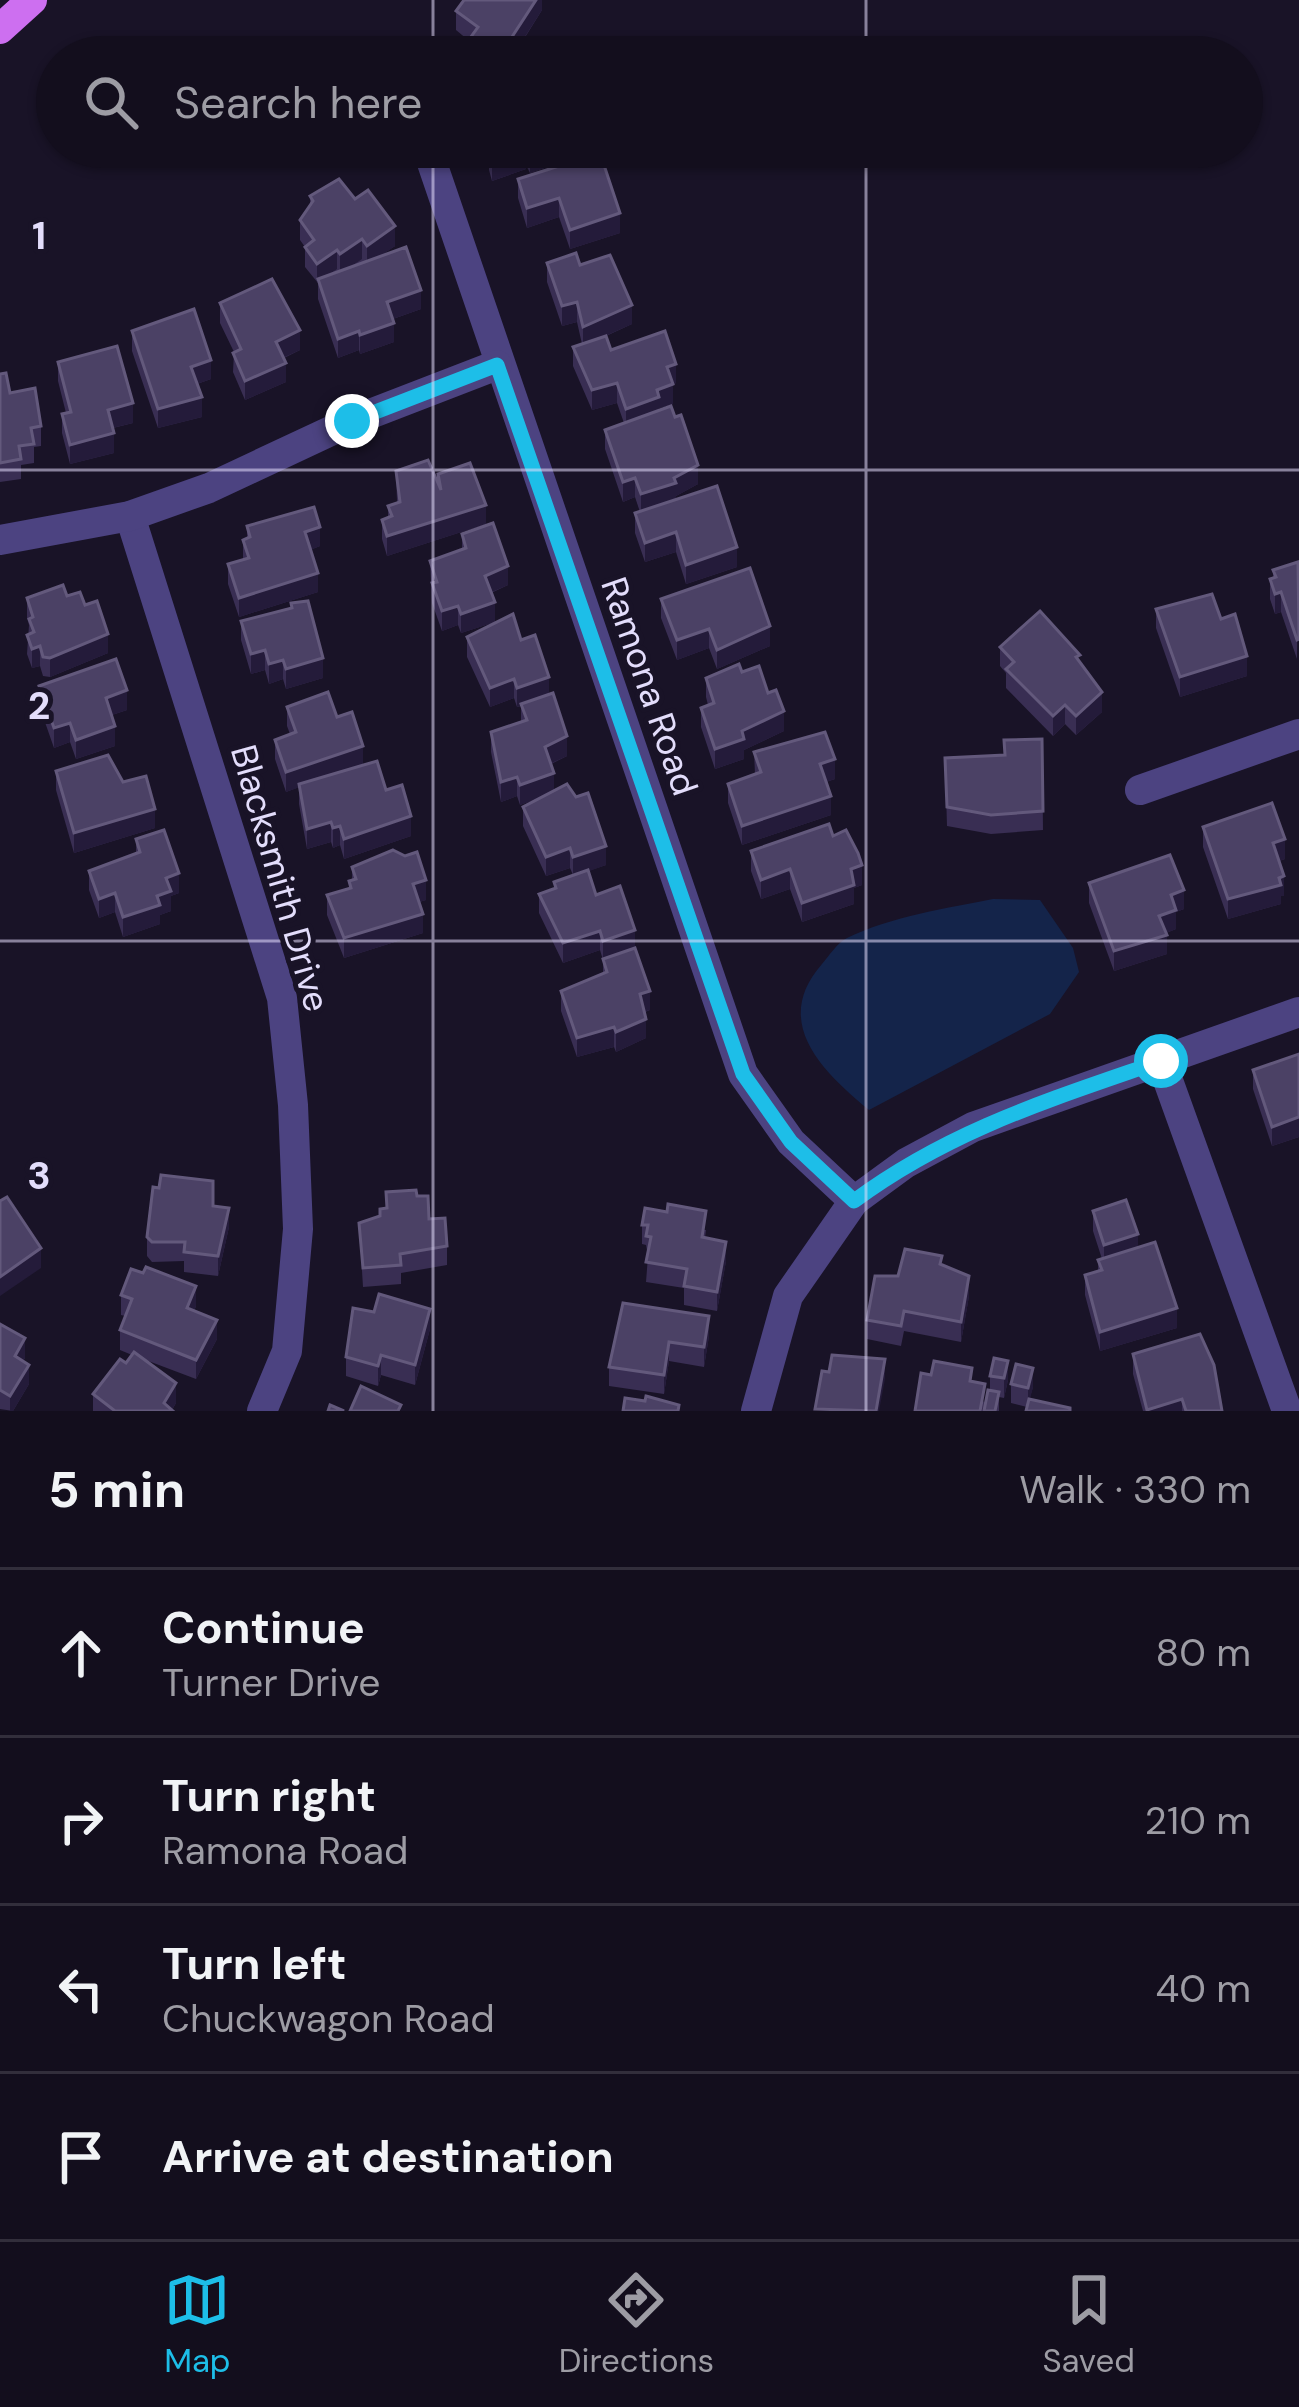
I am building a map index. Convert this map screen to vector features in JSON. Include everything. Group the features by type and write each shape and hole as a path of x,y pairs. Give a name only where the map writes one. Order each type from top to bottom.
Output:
{"main road":[{"path":"0,29 32,0"}],"street":[{"name":"Ramona Road","path":"434,168 497,365 743,1074 791,1142 854,1201"},
{"path":"0,539 130,516 209,488 352,421 497,365"},
{"name":"Blacksmith Drive","path":"130,516 282,998 298,1229 287,1351 262,1411"},
{"path":"1141,790 1299,734"},
{"path":"756,1411 788,1296 854,1201 906,1163 973,1127 1299,1012"},
{"path":"1161,1061 1287,1411"}],"water":[{"path":"993,899 1040,900 1073,948 1079,972 1050,1014 869,1110 835,1079 809,1044 801,1006 807,985 847,938 900,919"}],"building":[{"path":"464,0 536,0 513,36 472,36 478,27 456,11"},
{"path":"553,168 605,168 620,213 570,230 559,198 527,208 518,179"},
{"path":"339,179 355,199 368,190 395,226 367,246 362,239 317,264 305,247 314,240 300,220 313,201 310,196"},
{"path":"406,247 421,290 387,302 394,323 338,339 318,279"},
{"path":"576,253 580,265 610,255 632,305 583,327 577,302 562,306 547,263"},
{"path":"272,279 300,330 276,342 286,363 245,381 233,353 241,349 220,303"},
{"path":"194,309 211,360 191,367 202,397 158,409 132,331"},
{"path":"665,331 676,364 667,367 673,384 657,390 659,397 626,409 617,383 592,390 573,347 606,336 611,350"},
{"path":"117,346 133,403 108,410 114,433 70,445 62,414 71,412 58,362"},
{"path":"6,373 10,393 35,388 41,426 31,428 34,444 19,446 21,459 0,463 0,374"},
{"path":"671,406 675,417 681,415 698,465 674,478 676,483 641,494 635,478 623,482 605,430"},
{"path":"428,460 441,490 438,474 470,463 486,505 387,536 382,520 392,516 388,506 400,502 396,471"},
{"path":"717,486 737,547 686,565 676,532 645,543 635,513"},
{"path":"314,507 320,527 305,532 318,573 239,598 228,564 249,558 243,540 250,537 247,526"},
{"path":"493,523 508,566 485,576 495,602 461,614 458,606 442,611 430,561 466,548 462,534"},
{"path":"1298,562 1297,640 1281,592 1275,594 1270,579 1276,577 1273,570"},
{"path":"750,568 770,626 717,650 709,629 677,640 661,599"},
{"path":"63,585 67,596 80,592 85,605 97,601 108,634 43,657 40,646 32,649 27,635 34,632 27,598"},
{"path":"1212,594 1221,619 1235,614 1247,656 1180,677 1156,609"},
{"path":"308,601 323,658 286,669 283,660 269,664 265,650 251,654 241,621"},
{"path":"1040,611 1080,655 1076,657 1102,692 1076,716 1065,705 1053,716 1006,669 1014,662 1000,647"},
{"path":"513,614 521,640 535,635 549,677 517,688 514,679 490,688 467,637"},
{"path":"116,659 127,690 106,698 115,726 76,740 70,723 54,728 39,686"},
{"path":"739,664 742,672 759,666 768,693 776,690 784,711 742,731 744,739 715,749 701,708 714,703 706,678"},
{"path":"328,692 337,717 352,712 363,746 286,772 275,740 296,732 287,707"},
{"path":"553,693 567,736 545,747 554,773 520,785 517,777 501,782 491,732 527,720 521,704"},
{"path":"825,732 835,759 820,764 831,796 742,826 728,784 761,772 754,752"},
{"path":"1042,739 1043,811 991,815 947,807 945,758 1005,755 1004,740"},
{"path":"108,755 123,782 146,776 155,809 74,833 56,771"},
{"path":"377,761 386,790 402,785 411,816 344,839 340,826 333,828 331,822 307,829 299,784"},
{"path":"567,784 576,797 588,793 606,846 573,857 570,848 546,857 523,807"},
{"path":"1272,803 1285,839 1273,843 1284,876 1279,878 1281,885 1228,899 1203,827"},
{"path":"829,824 833,836 846,830 858,853 862,865 851,869 854,885 802,903 790,869 761,880 751,851"},
{"path":"164,830 179,873 166,878 171,891 157,896 160,905 123,917 115,893 99,899 89,871 140,852 136,839"},
{"path":"393,850 405,856 417,852 426,880 413,884 423,914 344,938 327,895 351,888 349,881 356,879 352,867"},
{"path":"1170,855 1184,890 1171,895 1176,910 1159,916 1167,935 1114,951 1089,883"},
{"path":"588,870 596,895 620,886 635,930 603,941 600,931 563,943 539,894 556,888 554,882"},
{"path":"635,948 650,991 640,994 646,1019 616,1032 614,1027 577,1038 561,991 607,972 603,959"},
{"path":"1299,1054 1299,1117 1272,1127 1253,1070"},
{"path":"161,1175 213,1181 213,1206 229,1208 218,1256 184,1252 185,1242 152,1242 147,1237 153,1187 159,1188"},
{"path":"416,1190 417,1196 428,1196 429,1219 445,1218 447,1246 400,1254 401,1265 363,1268 359,1223 380,1216 380,1209 387,1208 386,1192"},
{"path":"7,1197 41,1248 0,1277 0,1201"},
{"path":"1126,1200 1138,1234 1104,1245 1093,1211"},
{"path":"668,1204 706,1211 702,1237 726,1242 717,1292 684,1286 687,1269 646,1262 651,1237 646,1236 648,1225 642,1225 645,1208 667,1212"},
{"path":"1155,1242 1177,1308 1100,1332 1085,1275 1102,1270 1098,1260"},
{"path":"905,1249 942,1256 940,1264 969,1276 961,1322 904,1311 901,1326 867,1320 875,1276 898,1276"},
{"path":"146,1267 196,1286 187,1308 217,1320 196,1360 120,1330 132,1299 121,1295 131,1269 143,1273"},
{"path":"379,1294 430,1309 415,1365 381,1355 378,1366 346,1357 353,1308 374,1312"},
{"path":"623,1303 709,1316 704,1347 669,1342 664,1375 609,1367"},
{"path":"0,1324 25,1338 15,1356 29,1365 10,1396 0,1390"},
{"path":"1200,1334 1214,1365 1222,1411 1186,1411 1182,1399 1147,1410 1133,1354"},
{"path":"134,1352 176,1383 164,1403 173,1411 115,1411 93,1394 120,1359 126,1363"},
{"path":"832,1355 885,1359 876,1411 815,1409 822,1371 829,1372"},
{"path":"994,1358 1008,1361 1004,1378 990,1376"},
{"path":"934,1361 972,1368 970,1381 985,1384 980,1411 915,1411 921,1373 931,1375"},
{"path":"1016,1364 1033,1368 1028,1388 1011,1384"},
{"path":"361,1386 401,1405 398,1411 350,1411"},
{"path":"988,1390 999,1392 995,1411 984,1411"},
{"path":"646,1396 679,1405 678,1411 623,1411 625,1398 645,1401"},
{"path":"1029,1399 1070,1408 1070,1411 1026,1411"}],"route":[{"path":"352,421 497,365 743,1074 791,1142 854,1201 906,1163 973,1127 1161,1061"}]}
